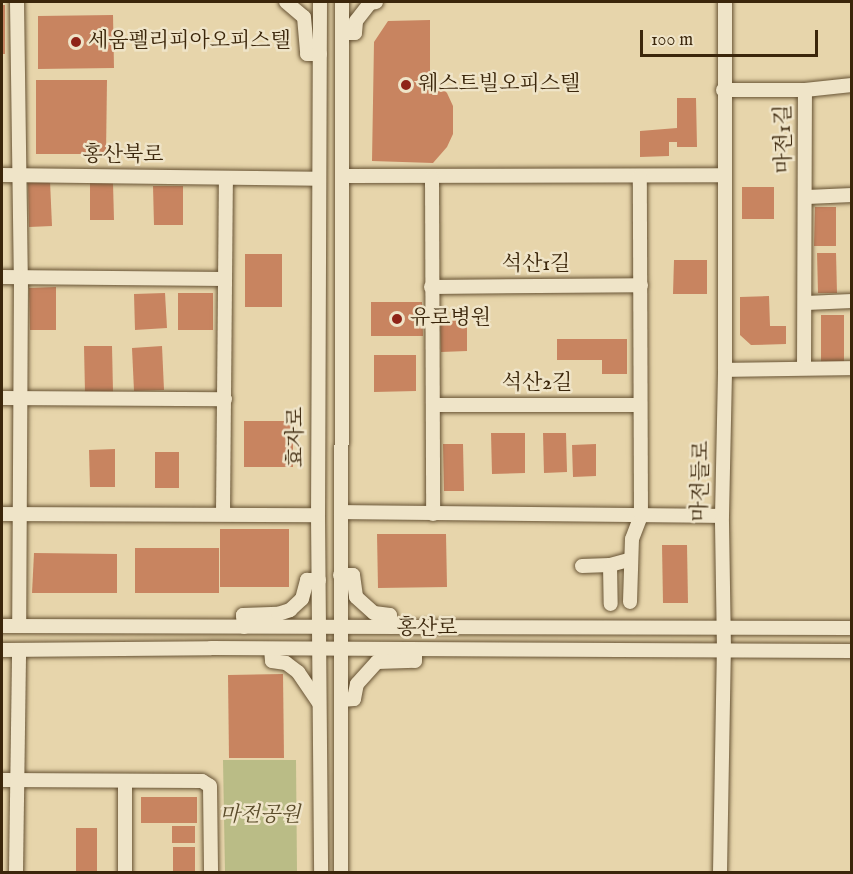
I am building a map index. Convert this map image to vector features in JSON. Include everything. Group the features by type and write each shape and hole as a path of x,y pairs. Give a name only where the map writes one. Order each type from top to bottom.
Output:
{"street":[{"path":"17,2 21,277 19,626"},
{"path":"286,2 304,17 307,54 320,54"},
{"name":"효자로","path":"320,2 318,515 321,873"},
{"name":"효자로","path":"341,873 342,2"},
{"path":"342,33 355,33 356,21 370,3 376,2"},
{"name":"마전들로","path":"720,873 725,369 723,90 725,2"},
{"name":"마전1길","path":"804,368 807,197 805,90 852,85"},
{"path":"723,90 805,90"},
{"name":"홍산북로","path":"2,175 318,179"},
{"path":"342,176 432,178 724,176"},
{"path":"630,603 632,538 641,516 640,176"},
{"path":"223,513 226,178"},
{"path":"432,178 433,514"},
{"name":"마전1길","path":"807,197 852,195"},
{"path":"2,277 225,279"},
{"name":"석산1길","path":"431,287 641,285"},
{"path":"806,303 852,301"},
{"path":"725,369 852,368"},
{"path":"2,398 225,399"},
{"name":"석산2길","path":"432,405 640,405"},
{"path":"2,514 19,516 223,513 318,515"},
{"path":"341,513 722,516"},
{"path":"582,566 610,565 630,560"},
{"path":"610,565 611,604"},
{"path":"340,575 353,575 356,597 374,613 390,615 391,627"},
{"path":"244,627 243,615 278,614 290,610 302,599 307,580 319,580"},
{"name":"홍산로","path":"2,626 852,628"},
{"path":"272,649 272,661 286,663 298,672 320,705"},
{"name":"홍산로","path":"2,650 852,651"},
{"path":"16,873 19,650"},
{"path":"341,700 354,699 357,684 377,662 415,661 416,650"},
{"path":"2,780 202,781 210,786 211,873"},
{"path":"125,781 125,873"}],"green space":[{"name":"마전공원","path":"223,760 296,760 297,872 225,872"}],"building":[{"path":"2,5 5,5 5,54 2,54"},
{"name":"세움펠리피아오피스텔","path":"113,15 114,68 38,69 38,16"},
{"name":"웨스트빌오피스텔","path":"430,20 430,76 447,93 453,106 453,134 447,147 433,163 372,161 374,42 388,21"},
{"path":"36,80 107,80 106,154 36,154"},
{"path":"677,98 696,98 697,147 677,147 677,142 669,142 669,156 640,157 640,131 677,128"},
{"path":"28,181 50,181 52,226 29,227"},
{"path":"90,183 113,183 114,220 90,220"},
{"path":"153,186 183,186 183,225 154,225"},
{"path":"742,187 774,187 774,219 742,219"},
{"path":"815,207 836,207 836,246 814,246"},
{"path":"817,253 836,253 837,293 818,293"},
{"path":"245,254 282,254 282,307 245,307"},
{"path":"674,260 707,260 707,294 673,294"},
{"path":"56,287 56,330 30,330 29,288"},
{"path":"165,293 167,328 135,330 134,294"},
{"path":"178,293 213,293 213,330 178,330"},
{"path":"769,296 770,326 786,326 786,344 751,345 740,335 740,297"},
{"name":"유로병원","path":"371,302 422,302 423,336 371,336"},
{"path":"821,315 844,315 844,363 821,363"},
{"path":"467,320 467,351 441,352 440,321"},
{"path":"557,339 627,339 627,374 602,374 602,360 557,360"},
{"path":"84,346 112,346 113,392 85,393"},
{"path":"162,346 164,390 134,391 132,348"},
{"path":"374,355 416,355 416,391 374,392"},
{"path":"244,421 293,421 293,467 244,467"},
{"path":"491,433 525,433 525,473 492,474"},
{"path":"543,433 566,433 567,472 544,473"},
{"path":"443,444 463,444 464,491 444,491"},
{"path":"596,444 596,476 573,477 572,445"},
{"path":"115,449 115,487 90,487 89,450"},
{"path":"155,452 179,452 179,488 155,488"},
{"path":"220,529 289,529 289,587 220,587"},
{"path":"377,534 446,534 447,587 378,588"},
{"path":"662,545 687,545 688,603 663,603"},
{"path":"135,548 219,548 219,593 135,593"},
{"path":"34,553 117,554 117,593 32,593"},
{"path":"283,674 284,758 229,758 228,675"},
{"path":"141,797 197,797 197,823 141,823"},
{"path":"172,826 195,826 195,843 172,843"},
{"path":"76,828 97,828 97,872 76,872"},
{"path":"173,847 195,847 195,872 173,872"}],"place":[{"name":"세움펠리피아오피스텔","path":"76,42"},
{"name":"웨스트빌오피스텔","path":"406,85"},
{"name":"유로병원","path":"397,319"}]}
